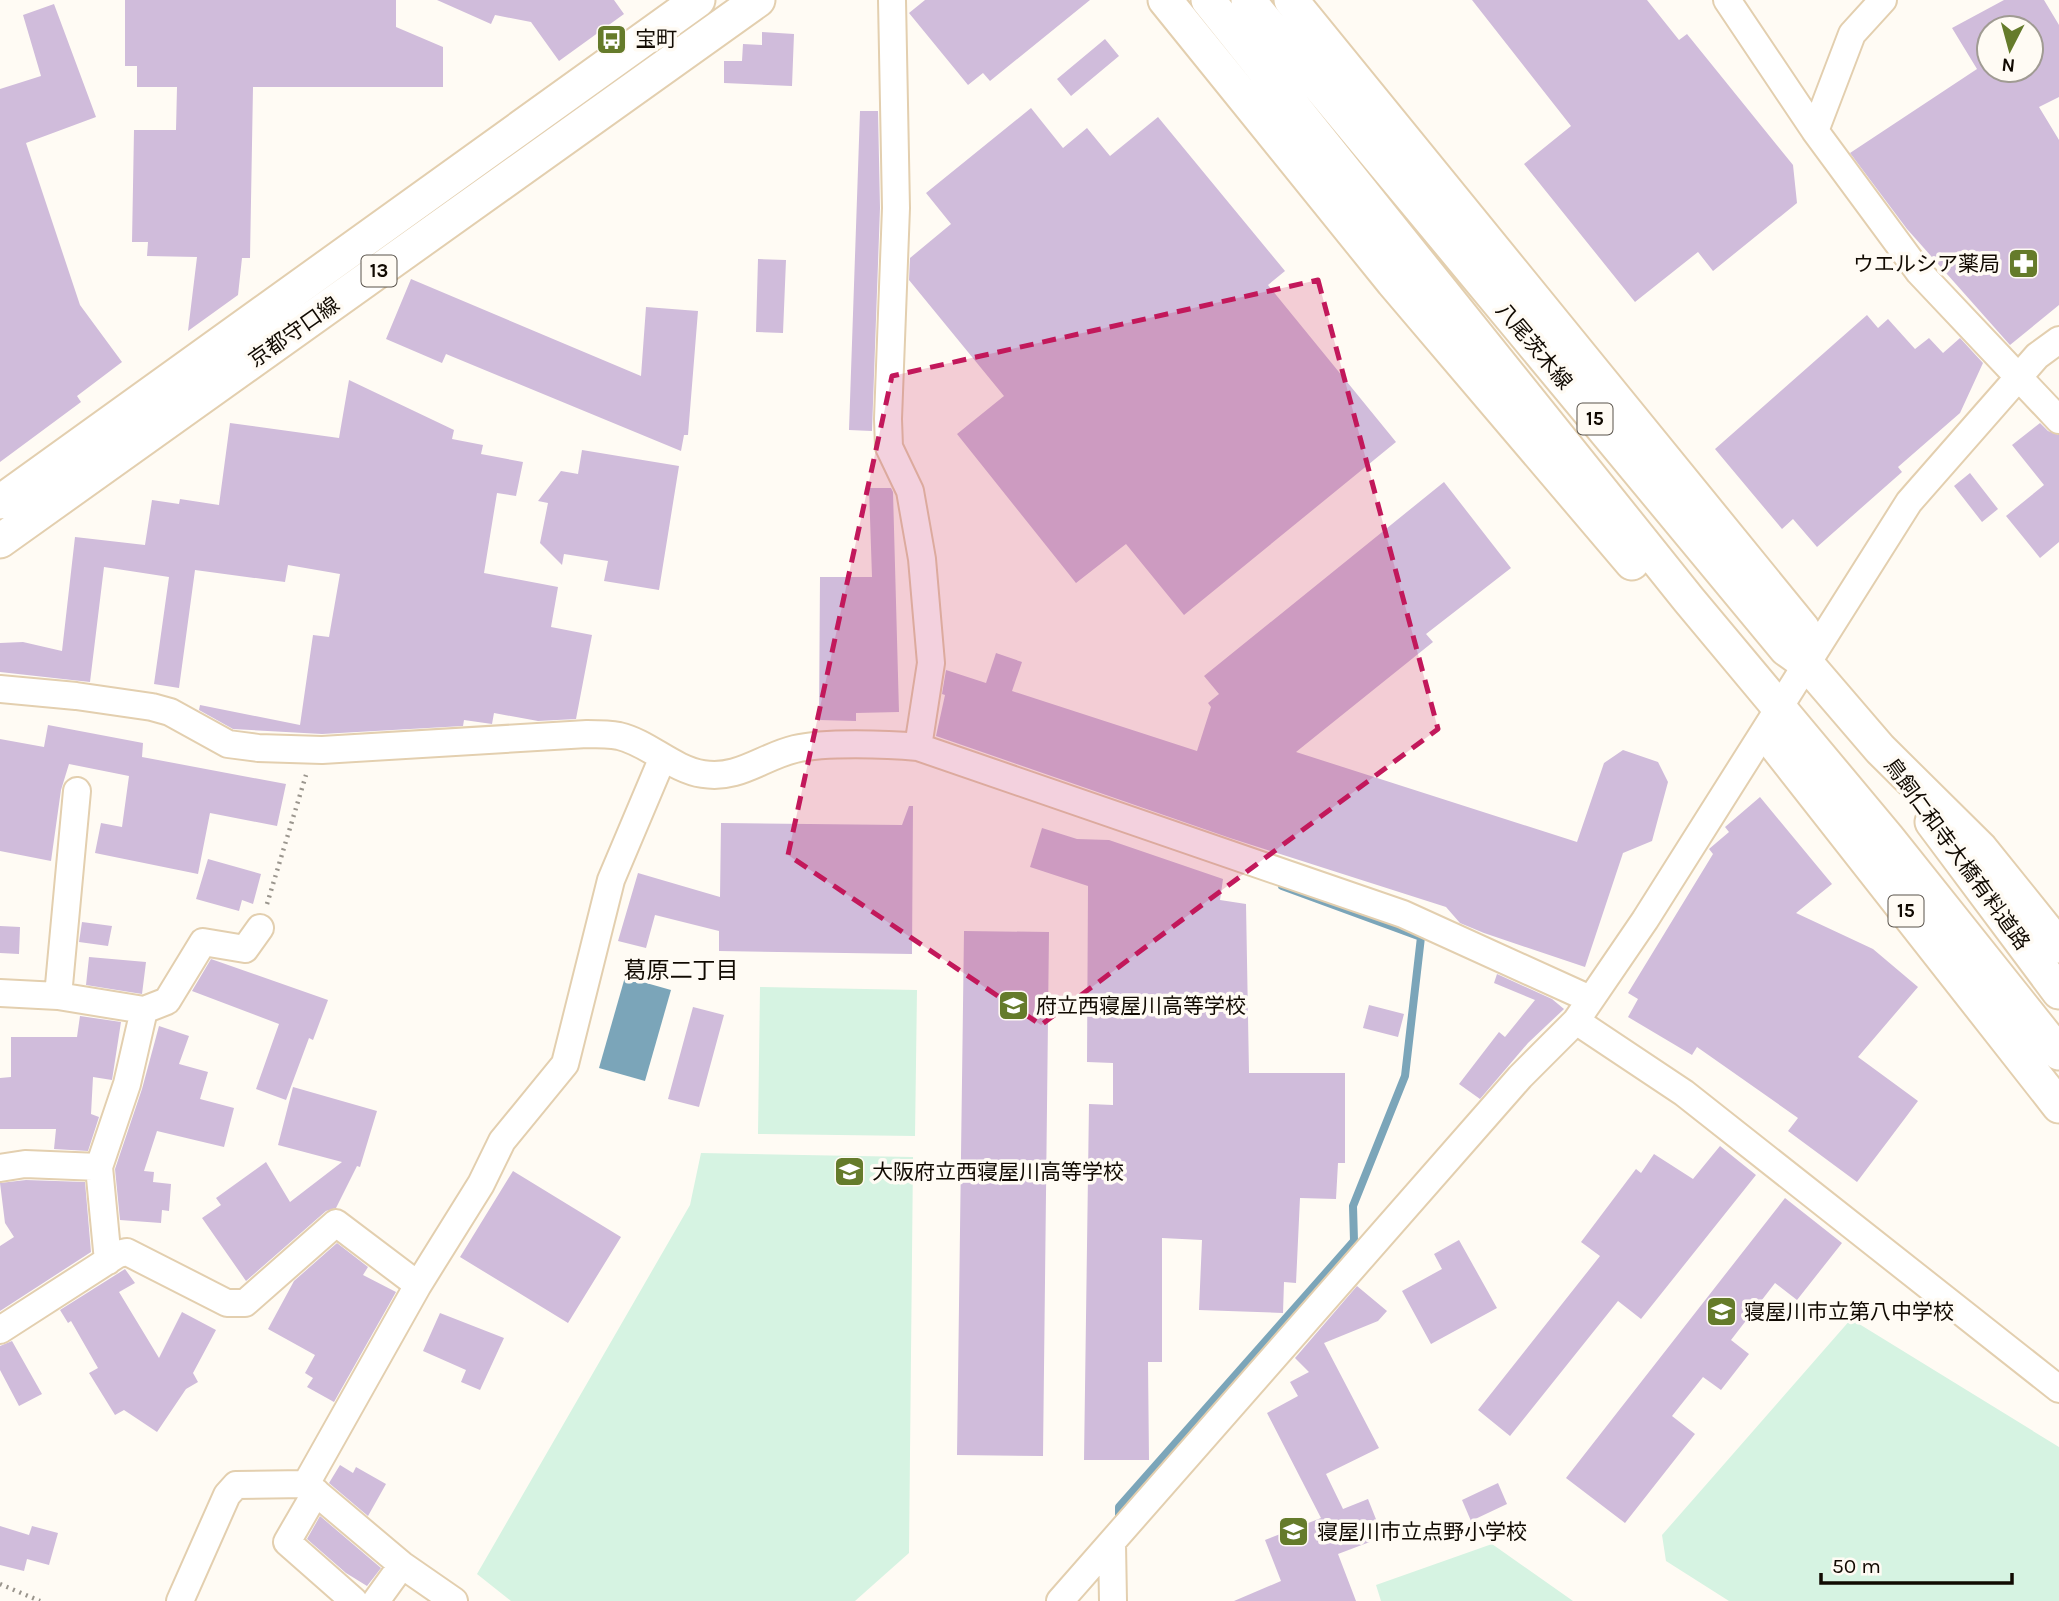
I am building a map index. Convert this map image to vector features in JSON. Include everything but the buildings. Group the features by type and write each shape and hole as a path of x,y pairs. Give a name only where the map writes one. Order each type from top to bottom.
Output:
{"main road":[{"name":"京都守口線","path":"0,502 698,0"},
{"name":"京都守口線","path":"0,541 758,0"},
{"path":"1165,0 1393,282 1564,485 1661,596 1689,600"},
{"name":"八尾茨木線","path":"1208,0 1303,92 1786,649 1807,664 1880,749"},
{"name":"八尾茨木線","path":"1248,0 1303,92 1689,600 1780,706"},
{"name":"15","path":"1291,0 1803,629 1807,664"},
{"name":"15","path":"1780,706 1777,747 2059,1106"},
{"name":"鳥飼仁和寺大橋有料道路","path":"1780,706 2059,1053"},
{"name":"15","path":"1880,749 1981,849 2059,946"},
{"name":"鳥飼仁和寺大橋有料道路","path":"1880,749 1962,864 2059,992"}],"street":[{"path":"892,0 896,208 888,419 889,447 910,491 922,559 931,663 918,747"},
{"path":"1727,0 1815,131 1919,272 2059,420"},
{"path":"1815,131 1853,34 1883,0"},
{"path":"1060,1601 1520,1077 1576,1021 1645,920 1909,502 2037,356 2059,340"},
{"path":"0,689 76,695 152,707 170,712 228,744 258,748 322,750 587,734 618,736 660,764 702,774 729,774 751,769 769,758 796,749 891,745 918,747 1403,914 1590,999"},
{"path":"354,1601 287,1542 311,1488 418,1285 481,1184 502,1142 565,1064 611,880 660,764"},
{"path":"58,996 77,791"},
{"path":"0,993 58,996 144,1010 167,1001 203,942 245,949 260,928"},
{"path":"107,1261 99,1167 127,1084 144,1010"},
{"path":"1576,1021 1685,1093 2059,1389"},
{"path":"0,1168 25,1164 99,1167"},
{"path":"0,1330 107,1261 127,1252 227,1303 245,1303 336,1223 418,1285"},
{"path":"180,1601 227,1495 236,1485 311,1488 402,1565 454,1601"},
{"path":"1112,1544 1113,1601"},
{"path":"376,1601 402,1565"}],"path":[{"path":"260,928 309,765"},
{"path":"0,1584 40,1601"}],"highlighted area":[{"path":"1318,280 1438,729 1041,1025 788,855 892,376"}],"green space":[{"path":"760,987 917,990 915,1136 758,1134"},
{"path":"701,1153 913,1157 909,1553 855,1601 511,1601 477,1574 690,1205"},
{"path":"1851,1319 2059,1447 2059,1601 1729,1601 1666,1561 1662,1535"},
{"path":"1492,1544 1573,1601 1381,1601 1376,1585"}],"water":[{"path":"625,977 671,990 645,1081 599,1068"}],"waterway":[{"path":"1119,1518 1119,1507 1354,1241 1353,1206 1405,1076 1421,937 1282,886"}],"place":[{"name":"宝町","path":"612,39"},
{"name":"ウエルシア薬局","path":"2023,264"},
{"name":"府立西寝屋川高等学校","path":"1013,1006"},
{"name":"大阪府立西寝屋川高等学校","path":"849,1172"},
{"name":"寝屋川市立第八中学校","path":"1721,1312"},
{"name":"寝屋川市立点野小学校","path":"1294,1532"}],"district":[{"name":"葛原二丁目","path":"681,970"}]}
